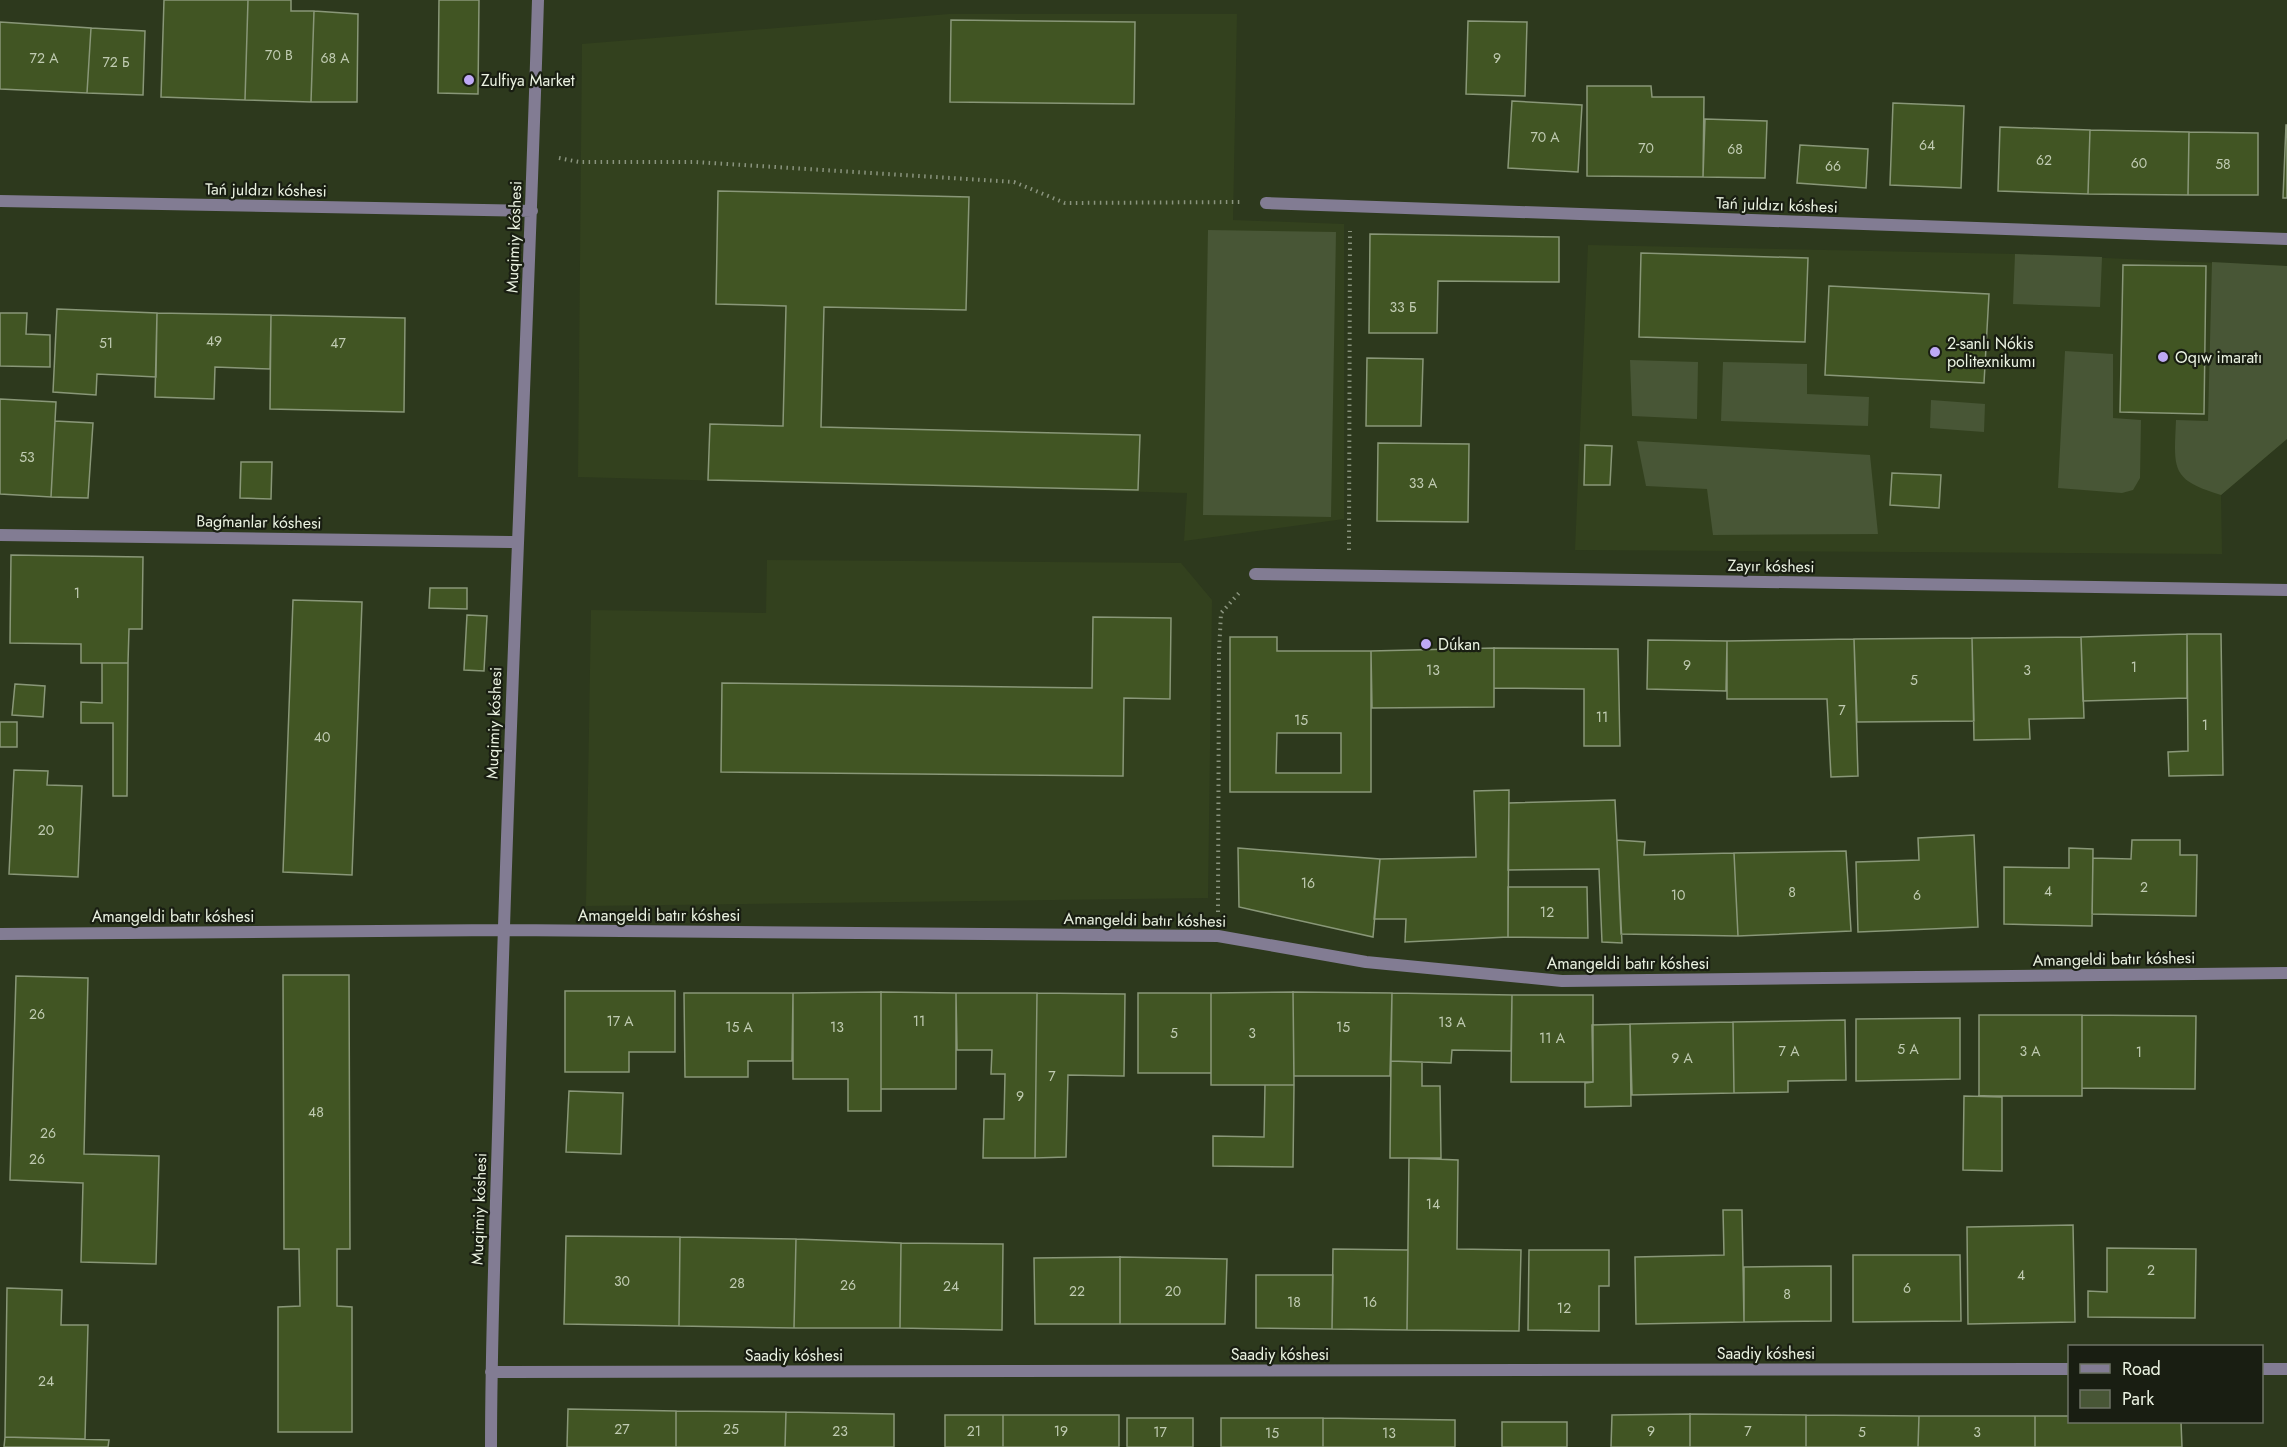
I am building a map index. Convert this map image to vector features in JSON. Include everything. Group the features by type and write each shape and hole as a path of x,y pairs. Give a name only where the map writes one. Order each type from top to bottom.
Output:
{"street":[{"name":"Muqimiy kóshesi","path":"491,1447 503,930 532,211 538,0"},
{"name":"Tań juldızı kóshesi","path":"0,201 532,211"},
{"name":"Tań juldızı kóshesi","path":"1266,203 2287,239"},
{"name":"Baǵmanlar kóshesi","path":"0,535 517,543"},
{"name":"Zayır kóshesi","path":"1255,574 2287,590"},
{"name":"Amangeldi batır kóshesi","path":"0,934 503,930 1218,936 1366,962 1562,981 2287,974"},
{"path":"2263,1369 2287,1369"},
{"name":"Saadiy kóshesi","path":"491,1372 2068,1370"}],"path":[{"path":"559,158 579,162 696,162 1014,182 1065,203 1266,203"},
{"path":"1349,575 1350,206"},
{"path":"1218,936 1221,613 1255,574"}],"shaded area":[{"path":"949,14 1237,14 1233,220 1344,224 1344,519 1184,541 1187,493 578,477 582,44"},
{"name":"2-sanlı Nókis politexnikumı","path":"1588,245 2015,254 2287,266 2287,439 2221,495 2222,554 1575,550"},
{"path":"767,560 1181,563 1212,600 1208,898 586,906 591,610 766,613"}],"green space":[{"path":"1208,230 1336,232 1331,517 1203,515"},
{"path":"2015,254 2102,257 2100,307 2013,304"},
{"path":"2212,262 2287,266 2287,439 2221,495 2192,484 2184,478 2176,461 2175,450 2176,420 2208,421"},
{"path":"2065,351 2113,354 2113,418 2141,420 2140,478 2133,490 2122,493 2058,488"},
{"path":"1630,360 1698,362 1697,419 1632,416"},
{"path":"1723,362 1807,364 1807,394 1869,397 1868,426 1721,421"},
{"path":"1931,400 1985,404 1984,432 1930,428"},
{"path":"1637,441 1870,455 1878,534 1713,535 1707,489 1646,486"}],"building":[{"path":"164,0 248,0 245,100 161,97"},
{"path":"248,0 291,0 291,11 314,11 311,102 245,100"},
{"path":"439,0 479,0 478,94 438,93"},
{"path":"314,11 358,14 357,102 311,102"},
{"path":"951,20 1135,22 1134,104 950,102"},
{"path":"1468,21 1527,22 1525,96 1466,94"},
{"path":"0,22 91,28 87,93 0,89"},
{"path":"91,28 145,31 143,95 87,93"},
{"path":"1587,86 1651,86 1652,97 1704,97 1703,177 1587,176"},
{"path":"1512,101 1582,105 1578,172 1508,168"},
{"path":"1893,103 1964,106 1961,188 1890,185"},
{"path":"1705,119 1767,121 1765,178 1703,177"},
{"path":"2286,125 2287,198 2283,198"},
{"path":"2000,127 2090,130 2088,194 1998,191"},
{"path":"2090,130 2189,132 2188,195 2088,194"},
{"path":"2189,132 2258,133 2258,195 2188,195"},
{"path":"1800,145 1868,149 1866,188 1797,183"},
{"path":"718,191 969,197 966,310 824,307 821,427 1140,435 1138,490 708,480 710,424 783,426 786,306 716,304"},
{"path":"1370,234 1559,237 1559,282 1438,281 1437,333 1369,333"},
{"path":"1641,253 1808,258 1805,342 1639,337"},
{"name":"Oqıw imaratı","path":"2123,265 2206,266 2204,414 2120,412"},
{"path":"1829,286 1989,294 1984,383 1825,375"},
{"path":"57,309 157,313 156,377 97,374 96,395 53,392"},
{"path":"0,313 27,313 26,334 50,335 50,367 0,366"},
{"path":"157,313 271,315 270,369 215,367 214,399 155,397"},
{"path":"271,315 405,318 404,412 270,409"},
{"path":"1367,358 1423,359 1421,426 1366,426"},
{"path":"0,399 56,402 51,497 0,494"},
{"path":"55,421 93,423 88,498 51,497"},
{"path":"1378,443 1469,444 1468,522 1377,521"},
{"path":"1585,445 1612,446 1610,485 1584,485"},
{"path":"241,462 272,462 271,499 240,498"},
{"path":"1892,473 1941,475 1939,508 1890,505"},
{"path":"11,555 143,557 142,629 129,629 128,663 81,663 81,644 10,643"},
{"path":"430,588 467,588 467,609 429,608"},
{"path":"293,600 362,602 352,875 283,872"},
{"path":"467,615 487,616 484,671 464,670"},
{"path":"1093,617 1171,618 1170,699 1124,698 1123,776 721,772 722,683 1092,688"},
{"path":"2187,634 2221,634 2223,775 2169,776 2168,752 2188,751"},
{"path":"2187,634 2187,698 2083,701 2081,637"},
{"path":"1230,637 1277,637 1277,651 1371,651 1371,792 1230,792","holes":["1277,733 1341,733 1341,773 1276,773"]},
{"path":"2081,637 2084,718 2029,719 2030,739 1974,740 1972,638"},
{"path":"1972,638 1974,721 1857,722 1854,639"},
{"path":"1854,639 1858,776 1831,777 1827,699 1727,699 1727,641"},
{"path":"1648,640 1727,641 1726,691 1647,689"},
{"path":"1494,648 1494,707 1372,708 1371,651"},
{"path":"1494,648 1618,649 1620,746 1584,746 1584,689 1494,688"},
{"path":"102,663 128,663 127,796 113,796 113,723 81,723 81,702 102,703"},
{"path":"15,684 45,686 43,717 12,715"},
{"path":"0,722 17,722 17,747 0,747"},
{"path":"14,770 48,771 47,785 82,786 78,877 9,874"},
{"path":"1509,790 1508,937 1405,942 1406,919 1374,919 1380,859 1476,857 1474,791"},
{"path":"1615,800 1622,943 1602,942 1599,869 1508,870 1509,803"},
{"path":"1974,835 1978,927 1858,932 1856,862 1919,860 1918,838"},
{"path":"1617,840 1645,842 1644,855 1734,853 1738,936 1621,934"},
{"path":"2132,840 2180,840 2180,855 2197,855 2196,916 2092,914 2093,858 2131,859"},
{"path":"1238,848 1380,859 1373,937 1239,907"},
{"path":"2069,848 2093,849 2092,926 2004,924 2004,867 2069,868"},
{"path":"1846,851 1851,931 1738,936 1734,853"},
{"path":"1508,887 1587,887 1588,938 1508,937"},
{"path":"283,975 349,975 350,1249 337,1249 337,1306 352,1307 352,1432 278,1432 278,1307 300,1306 299,1249 284,1249"},
{"path":"16,976 88,978 84,1154 159,1156 156,1264 81,1262 83,1183 10,1180"},
{"path":"565,991 675,991 675,1052 629,1052 629,1072 565,1072"},
{"path":"881,992 881,1111 848,1111 848,1079 793,1079 793,993"},
{"path":"881,992 956,993 956,1089 881,1089"},
{"path":"1293,992 1294,1085 1211,1085 1211,993"},
{"path":"1293,992 1392,993 1390,1076 1294,1076"},
{"path":"684,993 793,993 792,1061 748,1061 748,1077 685,1077"},
{"path":"956,993 1037,993 1035,1158 983,1158 984,1119 1004,1119 1005,1074 991,1074 992,1050 957,1050"},
{"path":"1037,993 1125,994 1124,1076 1068,1075 1066,1157 1035,1158"},
{"path":"1138,993 1211,993 1211,1073 1138,1073"},
{"path":"1392,993 1512,995 1511,1051 1452,1050 1451,1063 1391,1061"},
{"path":"1512,995 1593,995 1593,1082 1511,1082"},
{"path":"1979,1015 2082,1015 2082,1096 1979,1096"},
{"path":"2082,1015 2196,1016 2195,1089 2082,1088"},
{"path":"1960,1018 1960,1079 1856,1081 1856,1019"},
{"path":"1845,1020 1846,1080 1788,1081 1788,1092 1734,1093 1733,1022"},
{"path":"1733,1022 1734,1093 1632,1095 1630,1024"},
{"path":"1630,1024 1631,1106 1585,1107 1585,1083 1593,1082 1592,1025"},
{"path":"1391,1061 1422,1062 1422,1086 1440,1086 1441,1158 1390,1158"},
{"path":"1265,1085 1294,1085 1293,1167 1213,1166 1213,1136 1264,1137"},
{"path":"569,1091 623,1093 621,1154 566,1152"},
{"path":"1964,1096 2002,1097 2002,1171 1963,1170"},
{"path":"1409,1158 1458,1160 1457,1249 1521,1250 1519,1331 1407,1330"},
{"path":"1723,1210 1742,1210 1744,1322 1636,1324 1635,1257 1724,1255"},
{"path":"2073,1225 2075,1322 1968,1324 1967,1227"},
{"path":"566,1236 680,1237 679,1326 564,1324"},
{"path":"680,1237 796,1239 794,1328 679,1326"},
{"path":"796,1239 901,1243 900,1328 794,1328"},
{"path":"901,1243 1003,1244 1002,1330 900,1328"},
{"path":"2107,1248 2196,1249 2195,1318 2088,1317 2088,1291 2107,1292"},
{"path":"1333,1249 1408,1250 1407,1330 1332,1329"},
{"path":"1529,1250 1609,1250 1609,1286 1599,1286 1599,1331 1528,1330"},
{"path":"1853,1255 1960,1255 1961,1321 1853,1322"},
{"path":"1120,1257 1120,1324 1035,1324 1034,1258"},
{"path":"1120,1257 1227,1259 1225,1324 1120,1324"},
{"path":"1831,1266 1831,1321 1744,1322 1744,1267"},
{"path":"1256,1275 1333,1275 1332,1329 1256,1328"},
{"path":"7,1288 62,1290 61,1325 88,1325 85,1439 5,1437"},
{"path":"568,1409 676,1411 676,1447 567,1447"},
{"path":"676,1411 786,1412 785,1447 676,1447"},
{"path":"786,1412 894,1414 894,1447 785,1447"},
{"path":"1690,1414 1690,1447 1611,1447 1612,1415"},
{"path":"1690,1414 1806,1415 1806,1447 1690,1447"},
{"path":"945,1415 1003,1415 1003,1447 945,1447"},
{"path":"1003,1415 1119,1415 1119,1447 1003,1447"},
{"path":"1806,1415 1919,1416 1918,1447 1806,1447"},
{"path":"1919,1416 2035,1416 2035,1447 1918,1447"},
{"path":"2035,1416 2068,1416 2068,1423 2181,1423 2182,1447 2035,1447"},
{"path":"1127,1418 1193,1418 1193,1447 1127,1447"},
{"path":"1221,1418 1323,1418 1323,1447 1221,1447"},
{"path":"1323,1418 1455,1420 1455,1447 1323,1447"},
{"path":"1502,1422 1567,1422 1567,1447 1502,1447"},
{"path":"5,1437 109,1440 108,1447 4,1447"}],"place":[{"name":"Zulfiya Market","path":"469,80"},
{"name":"2-sanlı Nókis politexnikumı","path":"1935,352"},
{"name":"Oqıw imaratı","path":"2163,357"},
{"name":"Dúkan","path":"1426,644"}]}
